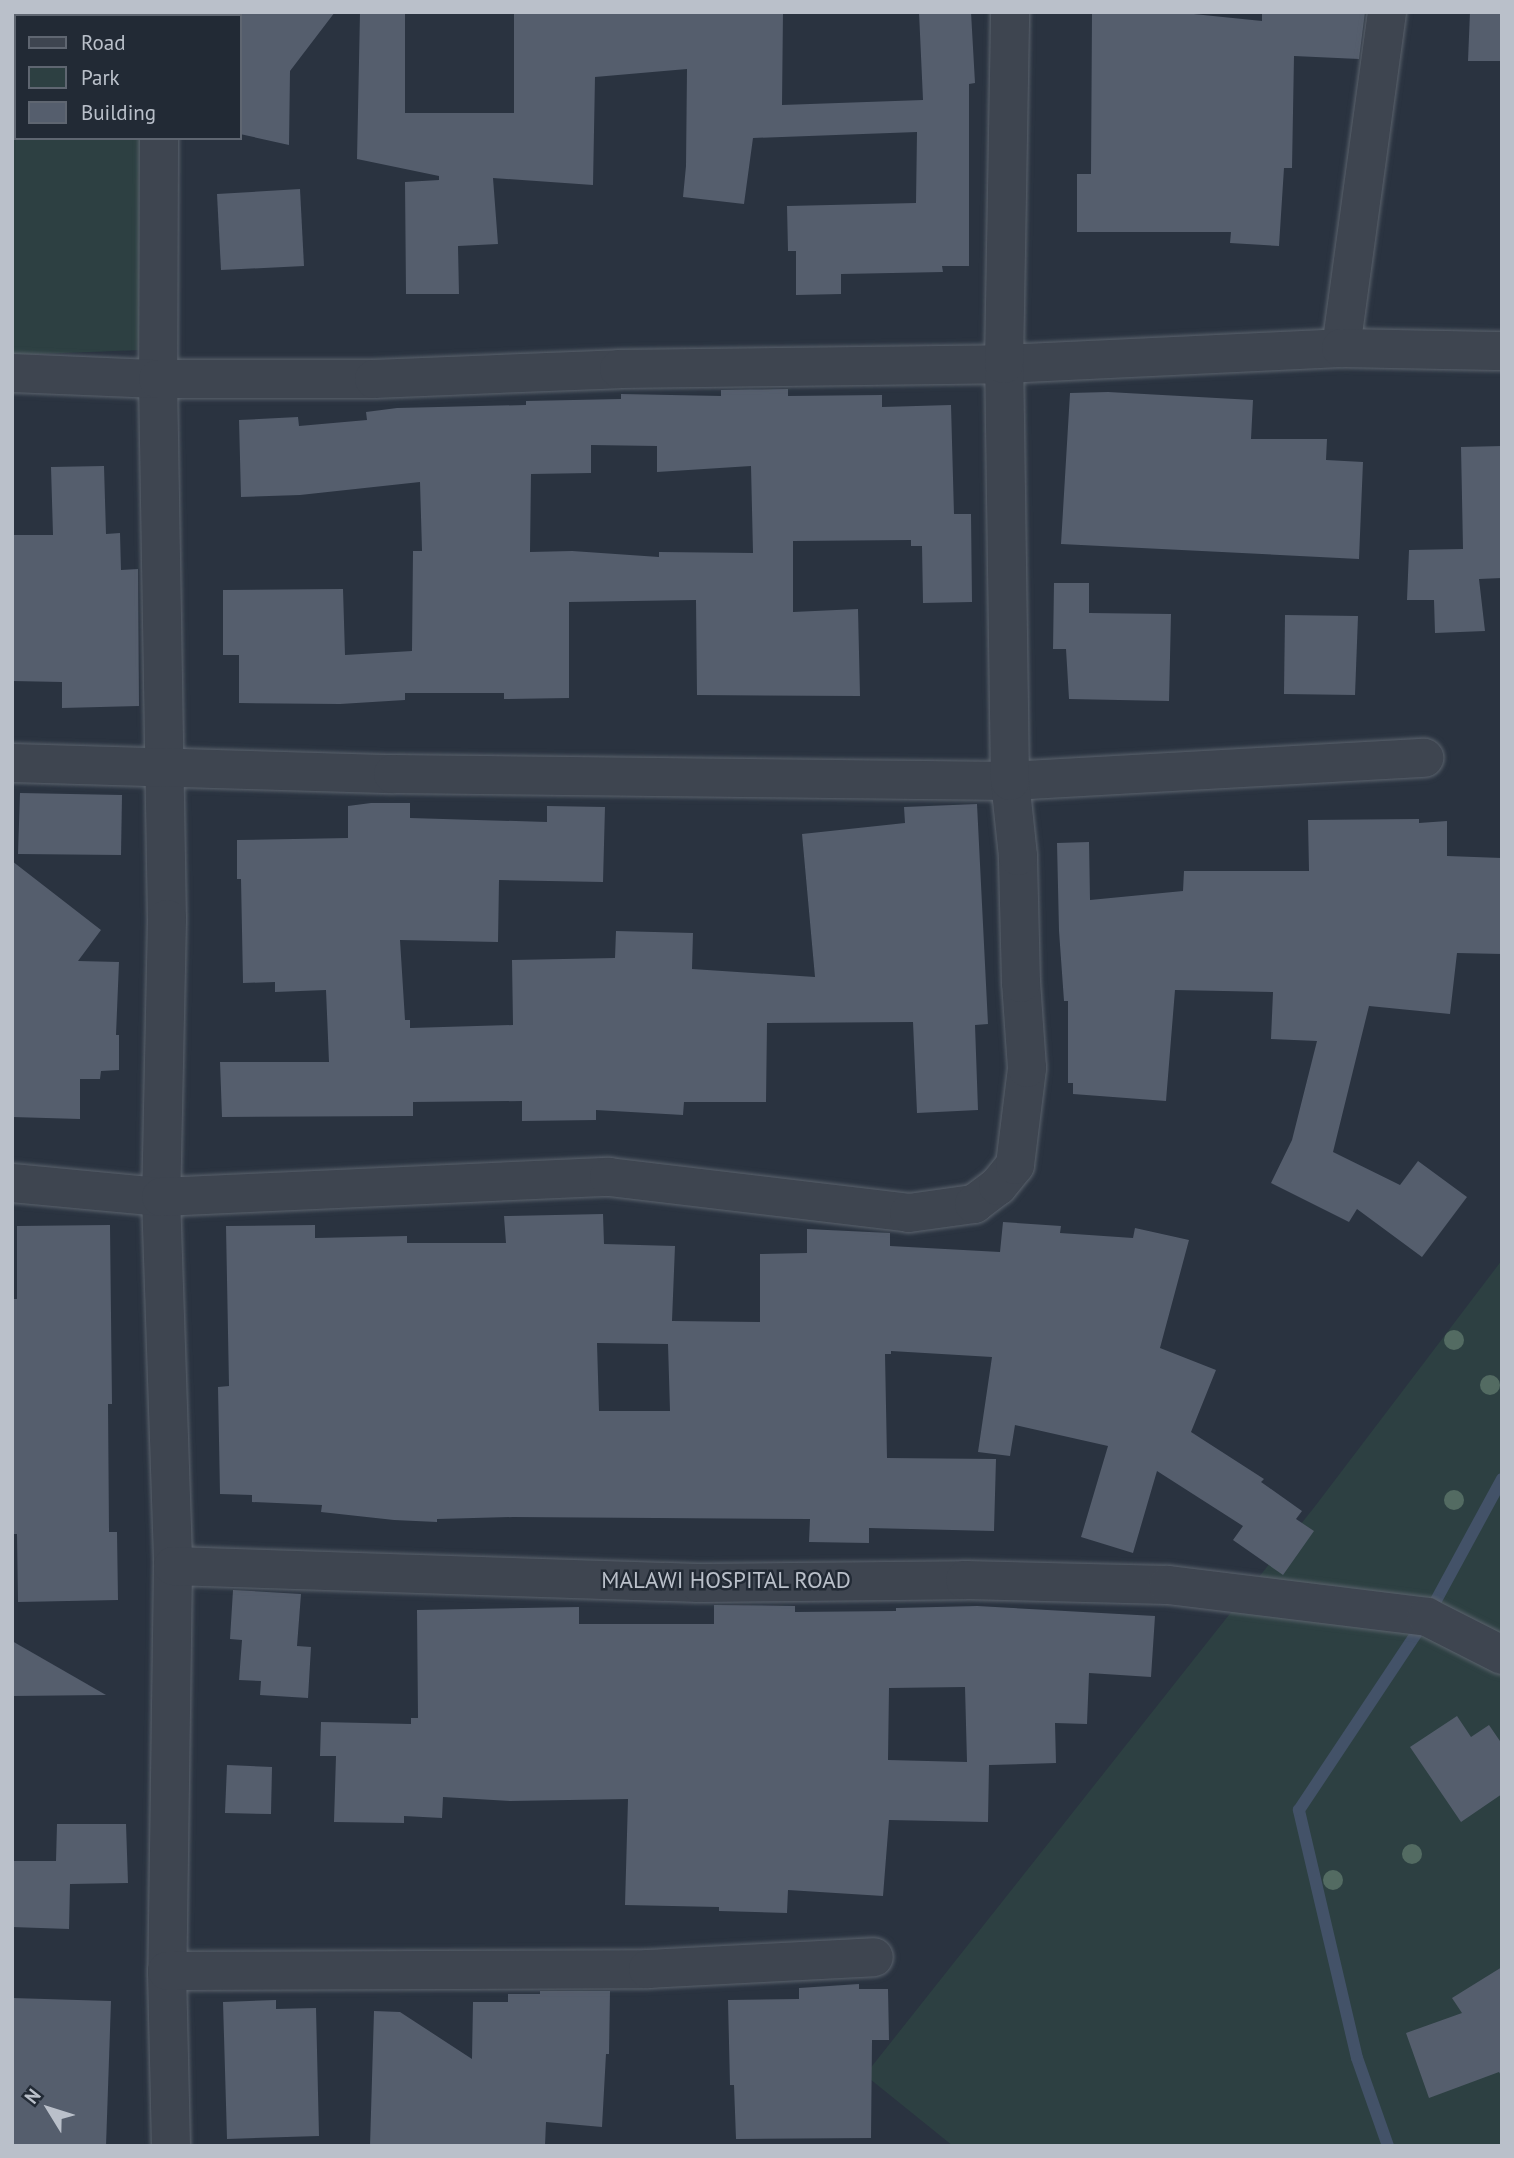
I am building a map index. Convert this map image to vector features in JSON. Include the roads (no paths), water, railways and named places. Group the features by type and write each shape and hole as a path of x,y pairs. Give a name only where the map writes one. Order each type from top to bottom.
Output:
{"street":[{"path":"12,1183 161,1197 610,1177 909,1213 974,1204 999,1186 1016,1165 1027,1068 1021,984 1018,856 1010,781 1004,364 1010,12"},
{"path":"1341,348 1387,12"},
{"path":"159,140 158,379 167,919 161,1197 173,1566 167,1971 171,2146"},
{"path":"12,373 158,379 374,379 619,369 1004,364 1341,348 1502,351"},
{"path":"12,763 393,774 1010,781 1424,758"},
{"name":"MALAWI HOSPITAL ROAD","path":"173,1566 699,1583 965,1580 1168,1585 1427,1617 1502,1655"},
{"path":"167,1971 648,1969 874,1957"}],"waterway":[{"path":"1388,2146 1357,2058 1299,1810 1427,1617 1502,1479"}]}
